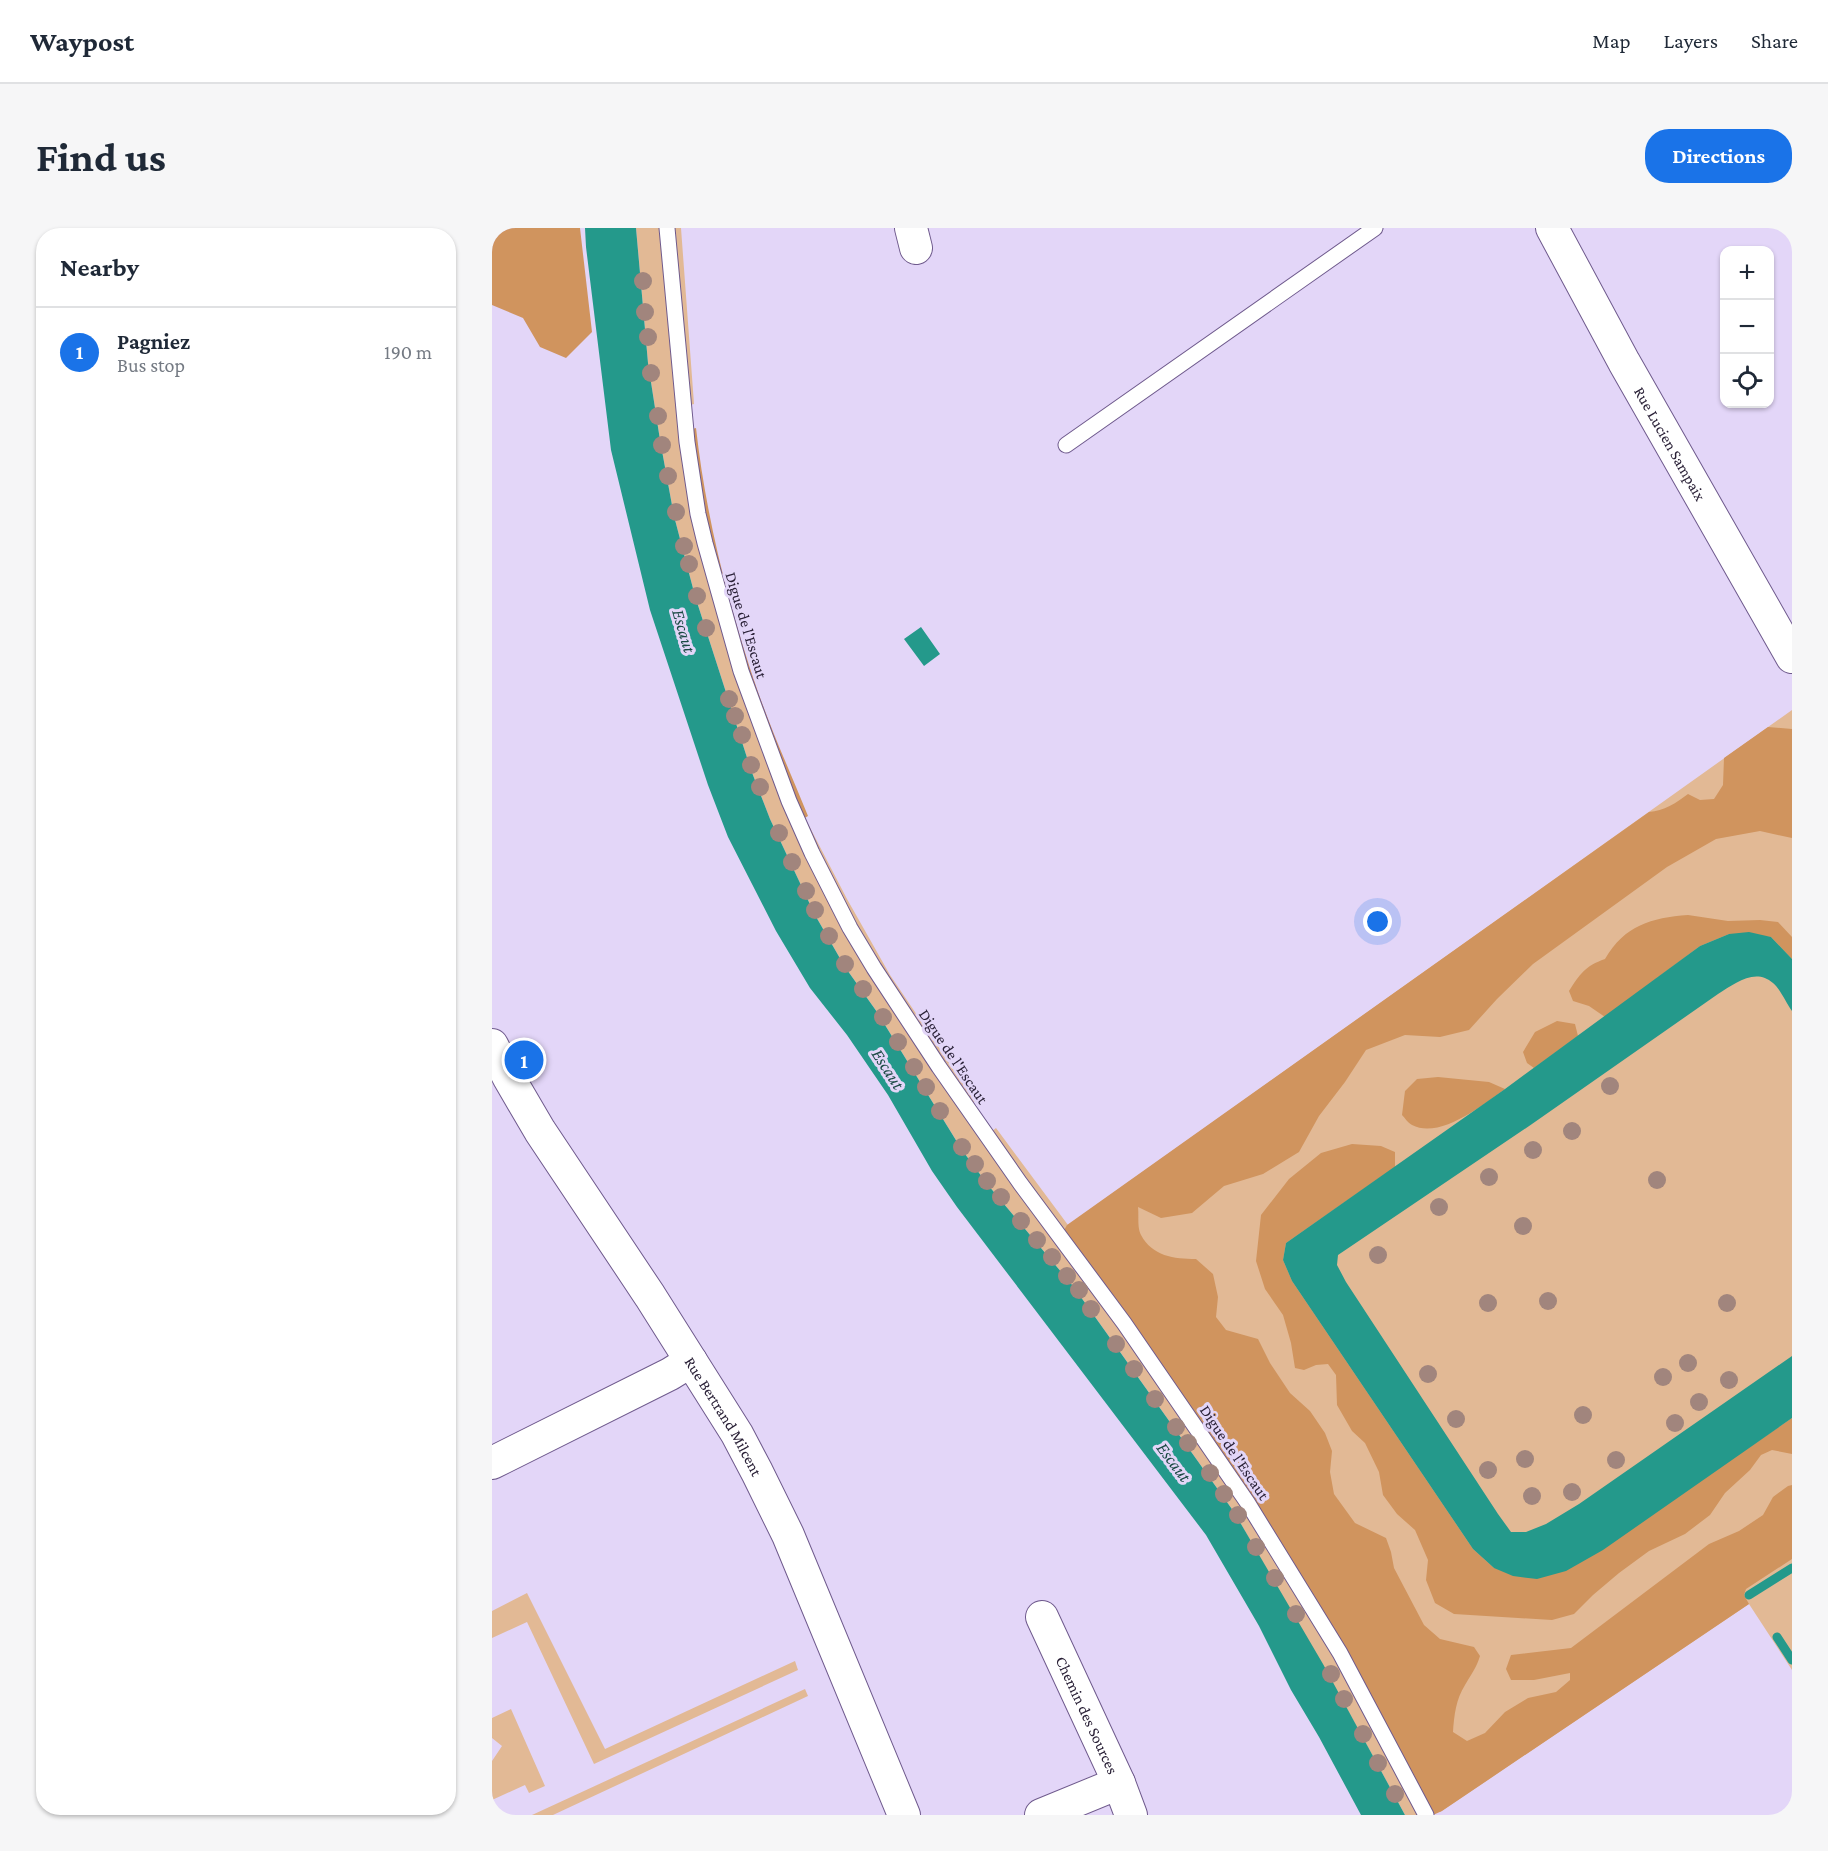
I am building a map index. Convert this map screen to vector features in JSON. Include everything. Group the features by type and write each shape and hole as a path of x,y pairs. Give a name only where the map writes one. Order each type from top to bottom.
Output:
{"street":[{"name":"Rue Lucien Sampaix","path":"1552,228 1657,420 1792,657"},
{"name":"Rue Bertrand Milcent","path":"492,1045 540,1131 650,1296 737,1434 783,1525 904,1815"},
{"path":"492,1464 691,1361"},
{"name":"Chemin des Sources","path":"1042,1617 1119,1783 1131,1815"},
{"path":"1041,1815 1119,1783"}],"lane":[{"name":"Digue de l'Escaut","path":"667,228 687,442 698,514 741,671 789,801 812,853 850,928 939,1067 1020,1183 1130,1331 1247,1502 1340,1653 1426,1815"},
{"path":"1066,446 1375,228"}],"shaded area":[{"path":"492,228 580,228 592,332 566,358 540,347 523,318 492,305"},
{"path":"636,228 661,228 681,443 698,545 743,697 783,804 974,1130 1094,1292 1241,1505 1335,1656 1419,1815 1405,1815 1234,1512 1073,1286 988,1185 962,1150 877,1012 845,967 815,915 770,819 751,770 695,596 674,516 648,363"},
{"path":"674,228 681,228 694,404 690,405"},
{"path":"696,428 712,527 728,593 757,689 808,816 803,819 747,669 704,512 692,429"},
{"path":"1792,710 1792,1670 1749,1604 1440,1812 1067,1226 1064,1230 991,1132 996,1128 1068,1225"},
{"path":"1768,727 1792,729 1792,838 1760,831 1716,839 1667,867 1533,964 1469,1030 1440,1037 1405,1035 1366,1050 1319,1116 1299,1152 1263,1174 1224,1186 1192,1213 1161,1218 1138,1207 1139,1229 1151,1248 1164,1255 1196,1259 1213,1274 1218,1297 1216,1317 1226,1330 1258,1339 1270,1363 1290,1393 1310,1411 1325,1433 1332,1451 1330,1472 1334,1494 1355,1523 1386,1538 1394,1568 1424,1625 1440,1639 1474,1647 1480,1656 1459,1696 1455,1714 1453,1732 1467,1741 1485,1733 1505,1712 1528,1698 1556,1692 1570,1680 1570,1673 1534,1680 1511,1680 1506,1669 1511,1655 1571,1648 1709,1544 1739,1531 1763,1515 1773,1497 1792,1485 1792,1559 1746,1589 1744,1595 1749,1604 1433,1815 1344,1650 1064,1230 1067,1225 1649,812 1670,806 1688,794 1700,800 1714,799 1723,785 1724,758"},
{"path":"805,818 890,975 975,1101 972,1104 943,1064 855,925 803,819"},
{"path":"1688,915 1728,921 1778,922 1792,937 1792,959 1771,937 1729,934 1700,946 1605,1017 1589,1006 1573,1001 1569,991 1580,975 1592,965 1605,959 1621,938 1630,931 1651,921"},
{"path":"1557,1021 1575,1024 1578,1036 1534,1068 1527,1063 1523,1052 1535,1032"},
{"path":"1438,1077 1489,1082 1505,1089 1474,1111 1448,1124 1435,1128 1412,1125 1402,1115 1405,1091 1417,1079"},
{"path":"1352,1144 1381,1146 1395,1152 1395,1167 1286,1243 1283,1260 1292,1281 1473,1549 1494,1568 1757,1442 1792,1418 1792,1454 1772,1450 1761,1455 1750,1470 1725,1493 1710,1515 1685,1534 1649,1551 1619,1573 1574,1614 1552,1620 1454,1614 1435,1603 1426,1580 1428,1560 1415,1530 1397,1514 1383,1495 1379,1472 1365,1443 1352,1431 1337,1405 1336,1375 1328,1364 1316,1365 1304,1370 1295,1368 1283,1315 1265,1289 1256,1261 1261,1215 1289,1179 1321,1153"},
{"path":"527,1593 605,1749 795,1661 798,1670 594,1764 527,1622 492,1638 492,1611"},
{"path":"805,1689 808,1696 553,1815 532,1815"},
{"path":"511,1709 545,1786 529,1793 525,1785 492,1800 492,1761 502,1746 492,1738 492,1718"}],"water":[{"name":"Escaut","path":"585,228 636,228 648,363 674,516 695,596 751,770 770,819 815,915 845,967 877,1012 962,1150 988,1185 1073,1286 1234,1512 1323,1664 1405,1815 1361,1815 1291,1690 1259,1626 1206,1535 957,1207 932,1171 888,1095 847,1035 810,988 776,931 728,837 708,785 650,610 611,450"},
{"path":"921,627 940,654 924,666 904,639"},
{"path":"1749,932 1771,937 1792,959 1792,1011 1776,986 1766,978 1752,977 1738,982 1338,1255 1337,1265 1346,1282 1511,1532 1526,1532 1546,1524 1579,1504 1792,1356 1792,1418 1603,1550 1566,1571 1537,1579 1513,1576 1494,1568 1473,1549 1292,1281 1283,1260 1286,1243 1505,1089 1700,946 1729,934"}],"waterway":[{"path":"1749,1595 1792,1568"},
{"path":"1777,1637 1792,1660"}],"place":[{"name":"Pagniez","path":"524,1060"}]}
